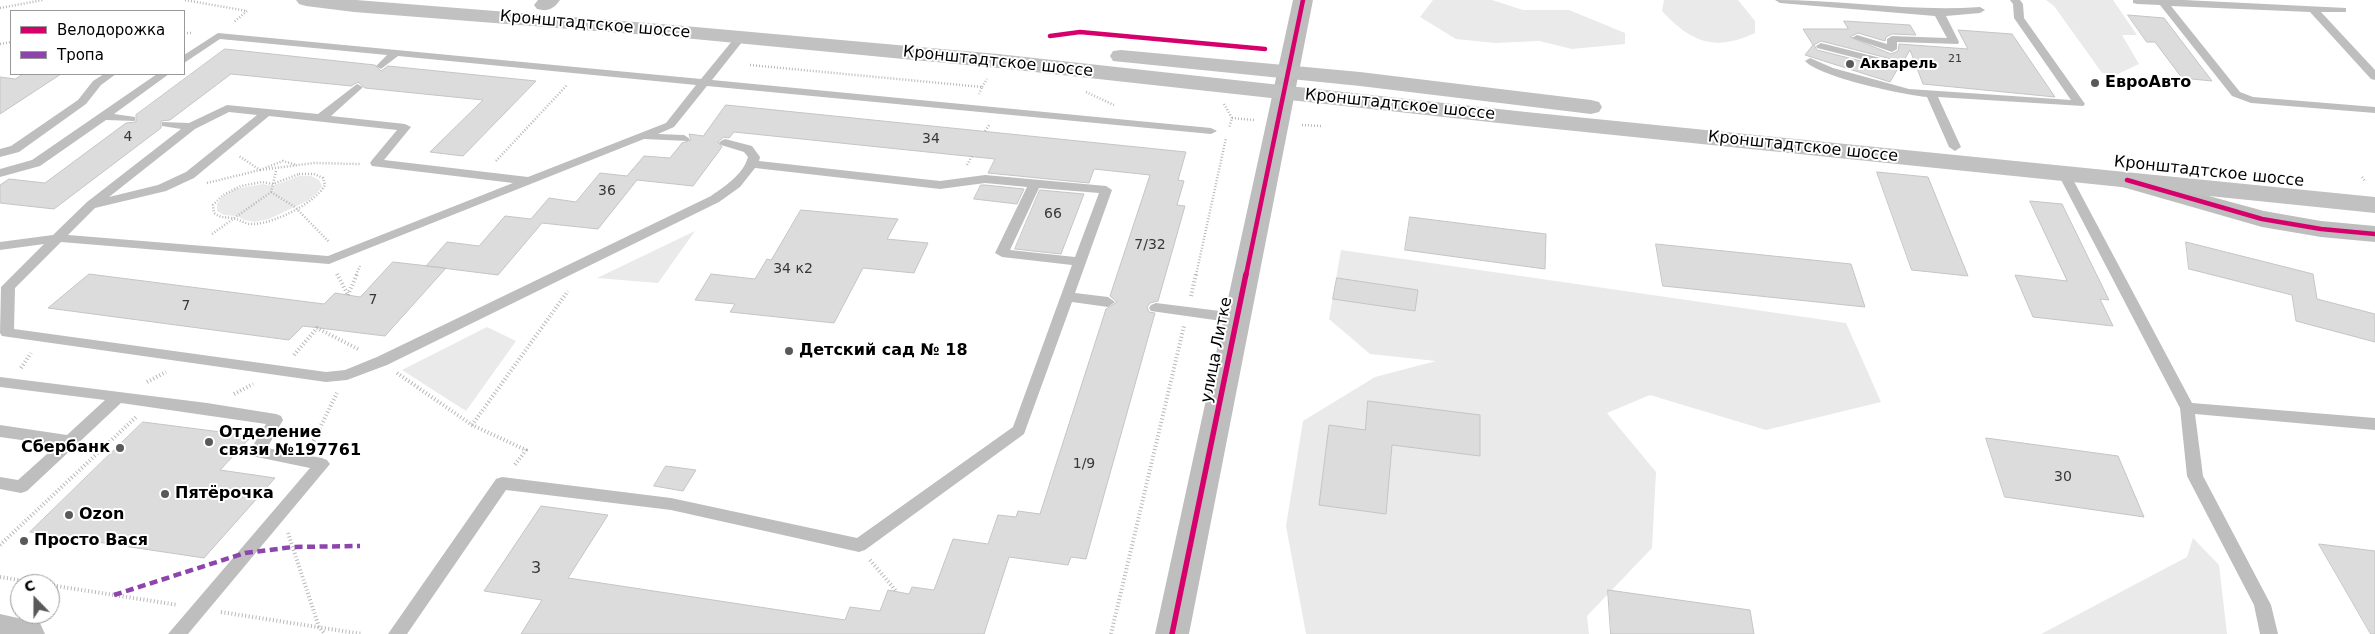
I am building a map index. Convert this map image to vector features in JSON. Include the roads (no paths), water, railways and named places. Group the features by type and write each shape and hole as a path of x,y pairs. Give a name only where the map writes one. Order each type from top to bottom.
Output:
{"main road":[{"name":"Кронштадтское шоссе","path":"306,0 354,6 1038,65 1285,82 1955,147 2367,182"},
{"name":"Кронштадтское шоссе","path":"490,0 547,3 684,20 917,37 2064,174 2375,205"}],"street":[{"name":"улица Литке","path":"1172,634 1303,0"},
{"path":"2127,180 2278,222 2375,234"},
{"path":"0,629 28,634"}],"lane":[{"path":"1780,0 1939,13 1980,10"},
{"path":"1810,61 1829,70 1908,92 2079,104 2019,18 2018,4 2015,0"},
{"path":"2137,1 2342,10"},
{"path":"2163,2 2236,94 2251,100 2375,110"},
{"path":"2312,8 2375,77"},
{"path":"1821,46 1843,50 1900,66 1892,49 1892,38 1954,42 1939,13"},
{"path":"185,59 218,36 1211,131"},
{"path":"0,246 60,238 329,260 670,125 741,38"},
{"path":"1857,38 1892,49"},
{"path":"381,66 396,52"},
{"path":"0,153 15,149 82,102 97,83 109,75"},
{"path":"0,173 36,163 163,75"},
{"path":"322,117 357,87"},
{"path":"1931,94 1955,147"},
{"path":"531,181 376,163 404,127 227,108 191,127 91,205 4,293 7,333 326,377 346,375 382,362 715,199 736,184 752,164 754,157 748,149 725,143"},
{"path":"91,205 162,188 190,175 267,112"},
{"path":"104,116 131,119"},
{"path":"166,124 191,127"},
{"path":"644,136 684,139 670,125"},
{"path":"396,634 502,483 671,504 859,546 1020,430 1106,190 985,178 940,185 752,164"},
{"path":"2064,174 2187,408 2195,476 2262,605 2269,634"},
{"path":"1035,182 1002,253 1080,262"},
{"path":"1068,297 1108,302"},
{"path":"1156,308 1236,318"},
{"path":"5,383 207,408 276,420 257,452 322,464 177,634"},
{"path":"0,483 21,486 118,397"},
{"path":"2187,408 2375,424"},
{"path":"0,431 70,441"}],"place":[{"name":"Акварель","path":"1850,64"},
{"name":"ЕвроАвто","path":"2095,83"},
{"name":"Детский сад № 18","path":"789,351"},
{"name":"Отделение связи №197761","path":"209,442"},
{"name":"Сбербанк","path":"120,448"},
{"name":"Пятёрочка","path":"165,494"},
{"name":"Ozon","path":"69,515"},
{"name":"Просто Вася","path":"24,541"}]}
